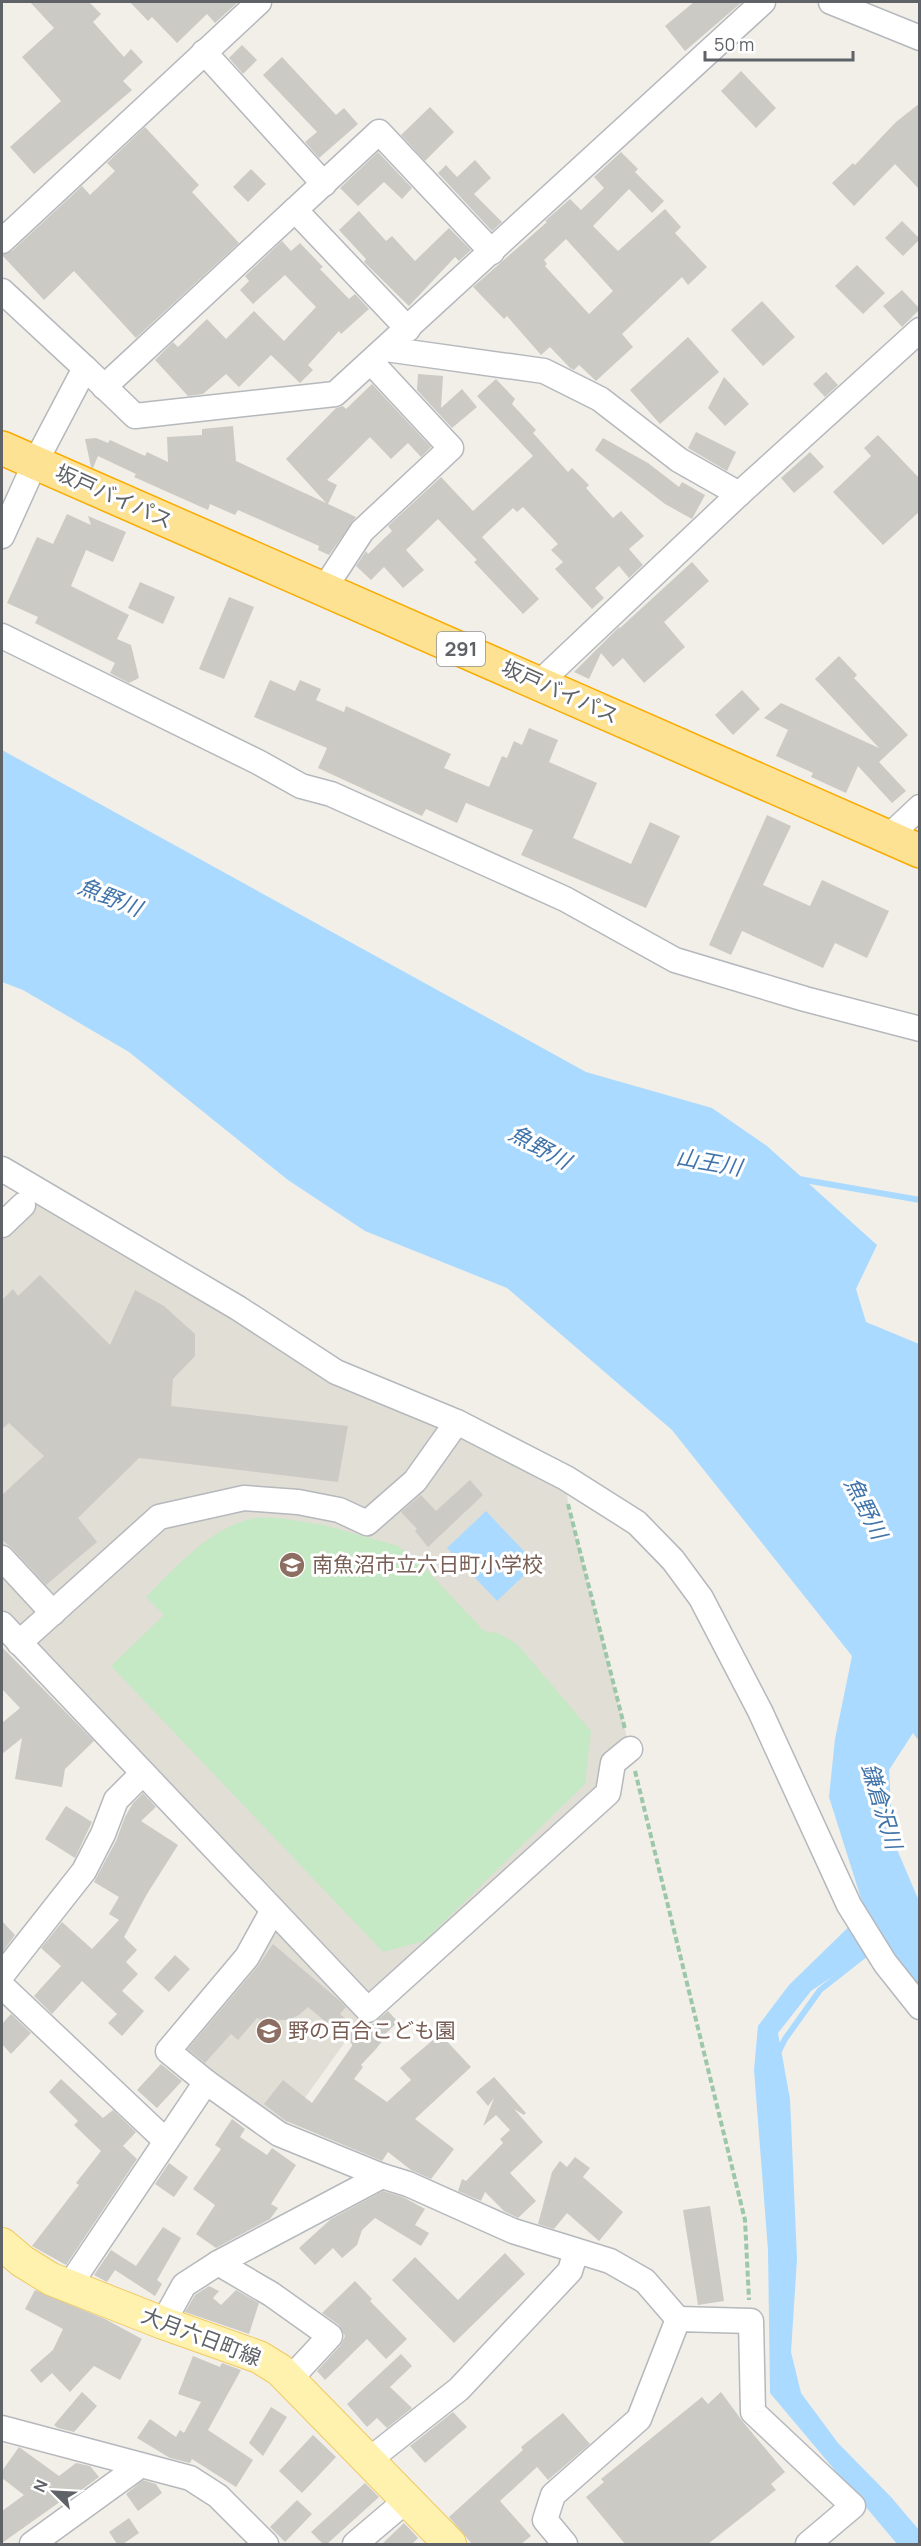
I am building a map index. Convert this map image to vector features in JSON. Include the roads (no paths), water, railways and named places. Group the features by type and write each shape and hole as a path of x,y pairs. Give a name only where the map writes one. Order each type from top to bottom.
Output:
{"highway":[{"name":"坂戸バイパス","path":"2,448 920,851"}],"main road":[{"name":"大月六日町線","path":"3,2249 51,2279 163,2323 259,2357 290,2379 450,2544"}],"street":[{"path":"2,241 259,2"},
{"path":"2,291 135,416 335,394 763,2"},
{"path":"831,2 920,38"},
{"path":"204,52 324,184"},
{"path":"105,387 380,132 492,252"},
{"path":"295,210 408,329"},
{"path":"539,683 739,494 920,330"},
{"path":"379,356 544,371 600,399 679,460 739,494"},
{"path":"324,590 362,531 452,448 379,356"},
{"path":"2,536 35,463 85,368"},
{"path":"2,636 258,762 301,786 331,794 565,899 675,960 805,999 920,1029"},
{"path":"888,837 920,807"},
{"path":"2,1169 238,1308 336,1372 457,1422 566,1478 637,1522 673,1560 701,1598 760,1711 849,1905 882,1959 920,2007"},
{"path":"2,1225 23,1205"},
{"path":"457,1422 415,1481 367,1523 339,1510 298,1502 244,1498 159,1517 53,1613 9,1636 368,2010 608,1793 614,1763 630,1749"},
{"path":"2,1558 53,1613"},
{"path":"2,1975 84,1871 103,1834 116,1800 143,1773"},
{"path":"273,1910 247,1957 168,2051 206,2082 279,2134 382,2176 408,2184 513,2231 610,2261 645,2281 678,2319 751,2321 753,2412 853,2506 808,2544"},
{"path":"2,1986 166,2141"},
{"path":"69,2286 206,2082"},
{"path":"163,2323 184,2284 218,2263 382,2176"},
{"path":"369,2460 459,2389 570,2271 576,2251"},
{"path":"218,2263 271,2294 330,2336 290,2379"},
{"path":"565,2544 544,2520 553,2495 639,2419 678,2319"},
{"path":"2,2428 190,2478 218,2496 266,2544"},
{"path":"32,2544 134,2470 135,2464"},
{"path":"355,2544 408,2499"}],"water":[{"path":"2,750 586,1072 712,1108 767,1146 877,1245 856,1289 866,1322 919,1344 919,1741 913,1733 889,1770 893,1840 919,1901 919,1995 885,1941 811,1991 778,2033 790,2099 797,2259 791,2352 801,2393 838,2443 891,2497 919,2530 919,2544 897,2544 770,2393 768,2250 754,2070 758,2026 789,1985 865,1911 829,1797 835,1739 852,1656 672,1430 507,1288 365,1231 288,1180 129,1052 23,990 2,982"},
{"path":"486,1511 536,1564 497,1601 447,1548"}],"waterway":[{"name":"山王川","path":"799,1179 920,1200"},
{"path":"777,2055 785,2039 820,1990 871,1950"}],"place":[{"name":"南魚沼市立六日町小学校","path":"292,1565"},
{"name":"野の百合こども園","path":"269,2031"}],"water label":[{"name":"魚野川","path":"110,897"},
{"name":"魚野川","path":"540,1147"},
{"name":"魚野川","path":"866,1508"},
{"name":"鎌倉沢川","path":"882,1806"}]}
